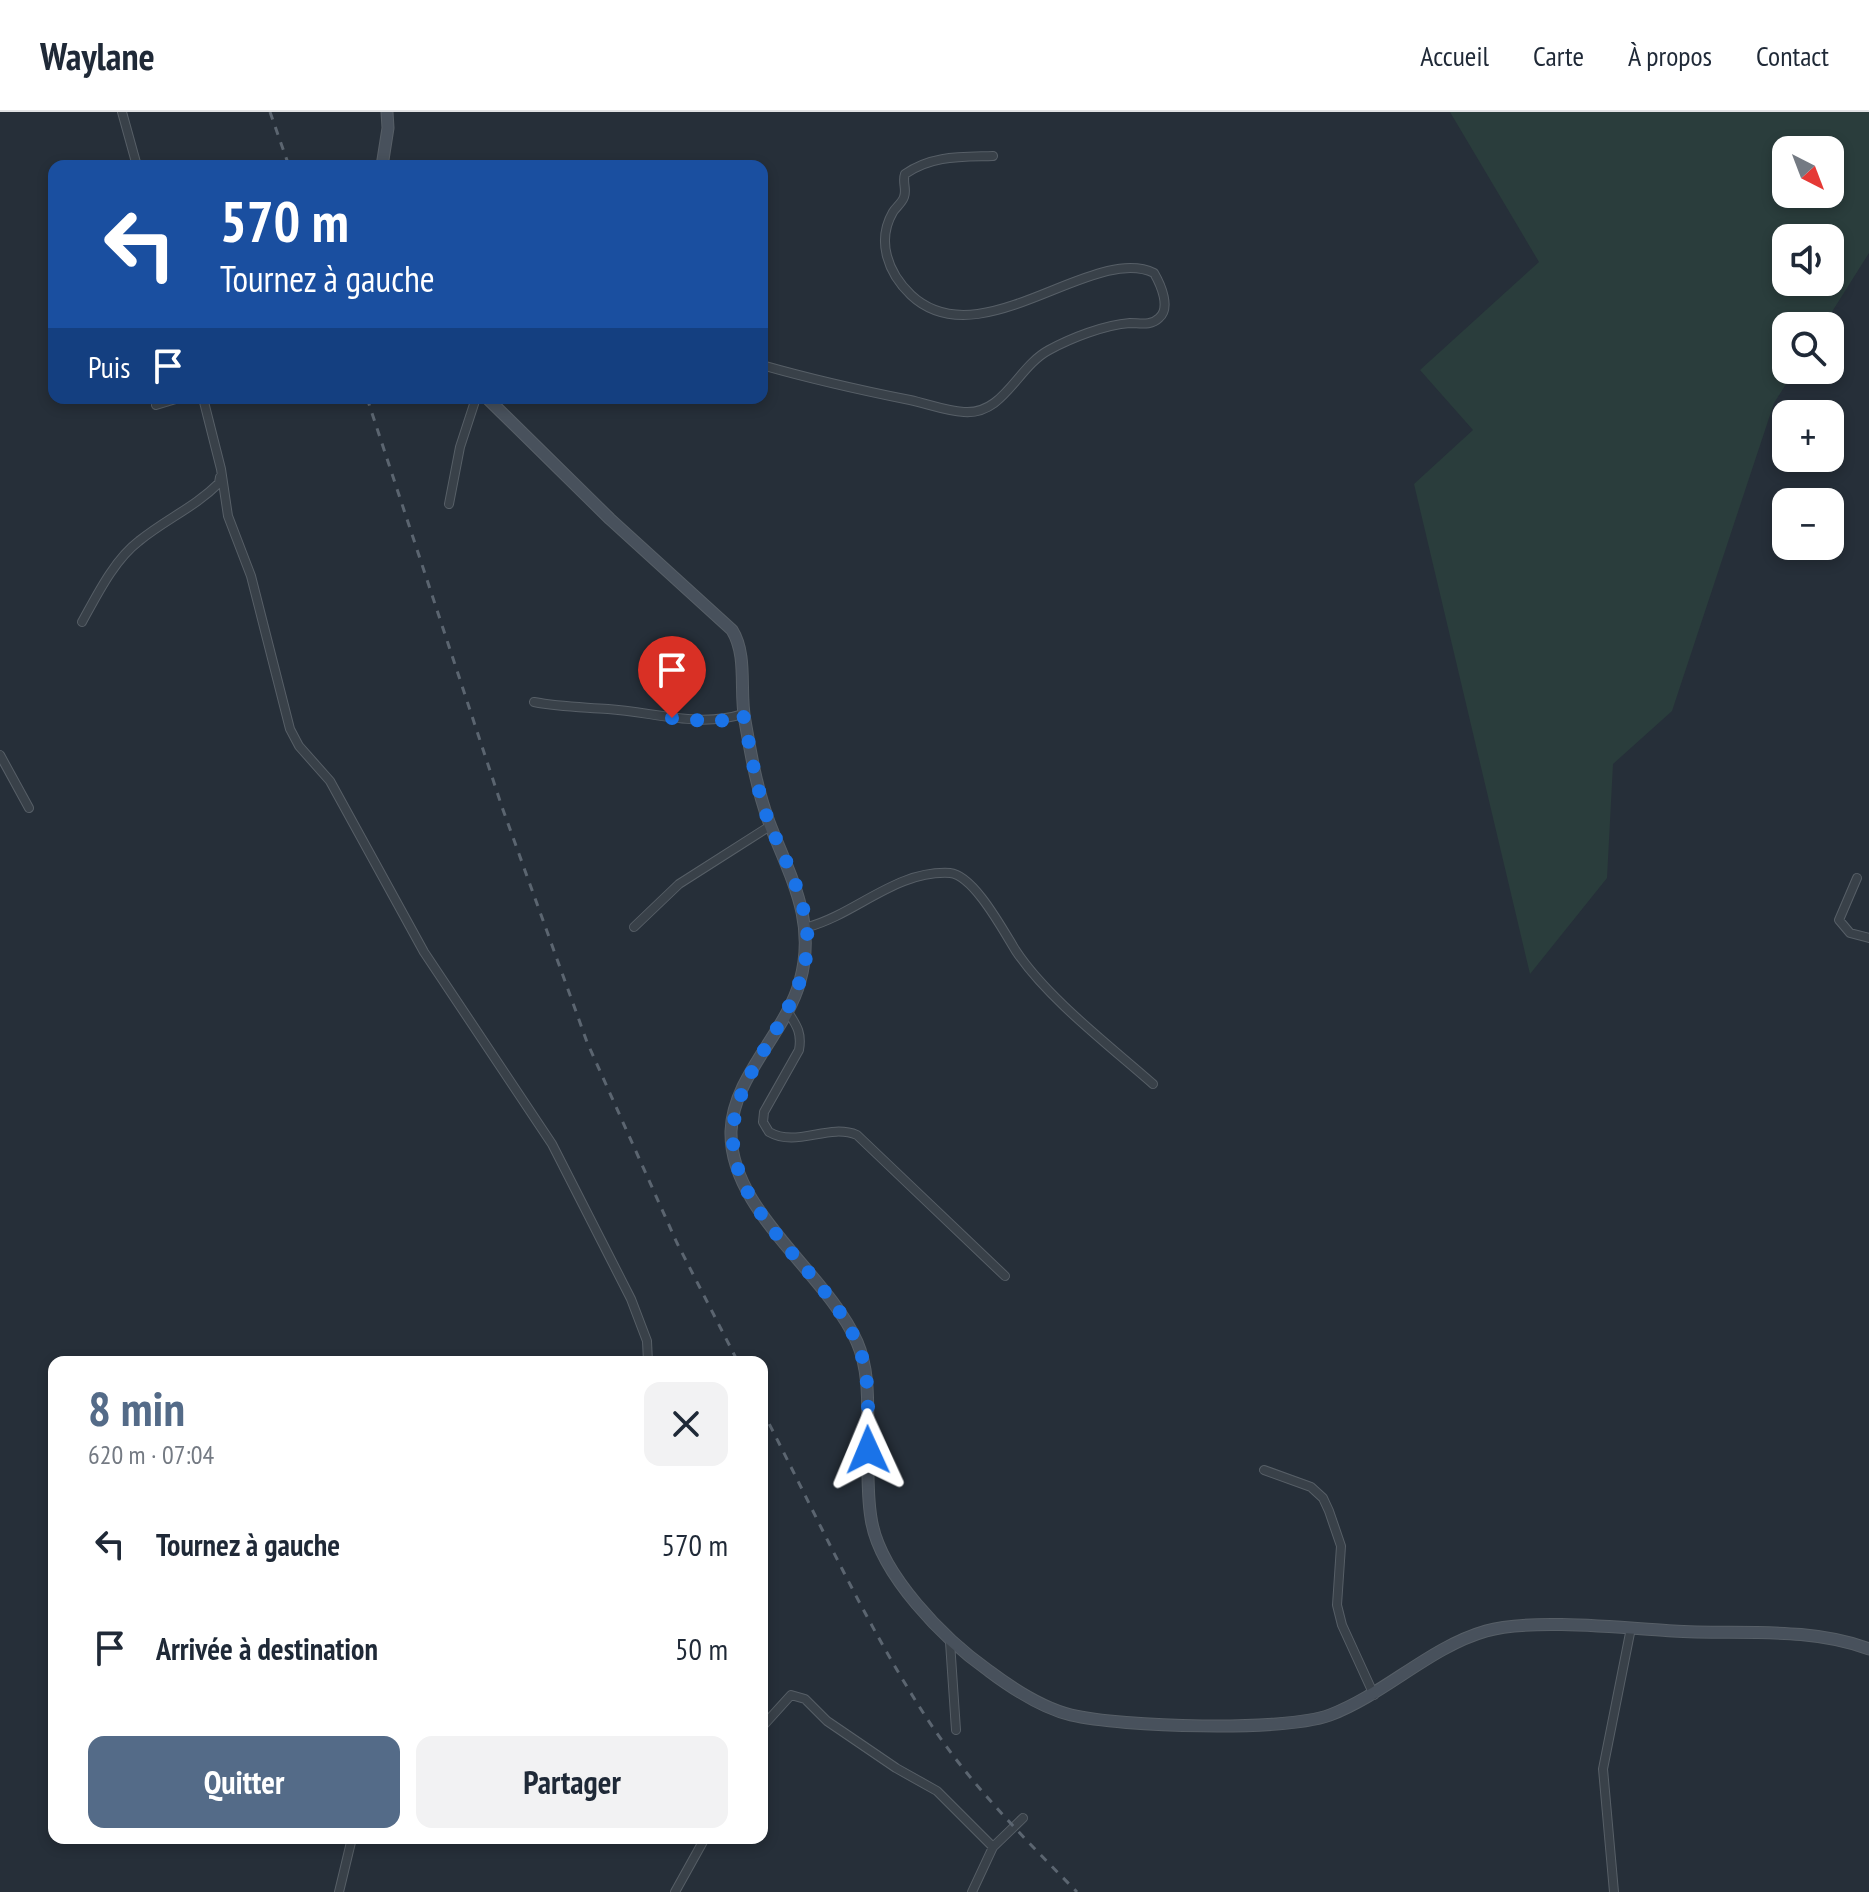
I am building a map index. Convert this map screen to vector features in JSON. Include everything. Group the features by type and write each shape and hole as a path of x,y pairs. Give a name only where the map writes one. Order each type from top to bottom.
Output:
{"street":[{"path":"122,112 135,160"},
{"path":"383,160 387,112"},
{"path":"768,367 843,388 965,412 995,403 1022,370 1053,348 1100,330 1127,323 1148,323 1162,316 1165,309 1161,285 1154,273 1133,266 1004,308 941,313 924,307 903,287 887,262 884,241 892,213 904,199 905,174 918,164 941,158 993,156"},
{"path":"205,404 221,469 228,516 251,576 284,709 294,737 330,781 424,952 552,1144 631,1299 647,1341 648,1356"},
{"path":"449,504 460,447 474,404"},
{"path":"493,404 610,519 732,630 740,643 743,714 770,826 808,927 807,956 788,1012 736,1102 731,1131 736,1164 757,1207 818,1282 857,1343 867,1376 871,1520 878,1543 886,1561 950,1642 1046,1707 1073,1716 1127,1722 1294,1724 1328,1716 1374,1695 1461,1641 1503,1627 1631,1628 1805,1637 1869,1649"},
{"path":"82,622 135,543 175,515 194,508 219,483 221,469"},
{"path":"534,702 569,709 609,709 717,722 743,714"},
{"path":"0,755 29,808"},
{"path":"634,927 679,884 770,826"},
{"path":"808,927 827,921 907,879 951,873 967,882 991,910 1018,955 1073,1014 1153,1084"},
{"path":"1857,878 1839,920 1850,933 1869,938"},
{"path":"788,1012 800,1030 801,1039 799,1050 764,1112 763,1122 769,1132 787,1139 838,1130 857,1135 1005,1276"},
{"path":"1264,1470 1311,1487 1329,1511 1341,1546 1337,1605 1342,1625 1374,1695"},
{"path":"1614,1892 1603,1769 1631,1628"},
{"path":"950,1642 956,1730"},
{"path":"768,1720 791,1695 805,1699 827,1721 896,1768 937,1791 993,1847"},
{"path":"972,1892 993,1847 1023,1818"},
{"path":"339,1892 351,1844"},
{"path":"675,1892 702,1844"}],"green space":[{"path":"1450,112 1869,112 1869,253 1844,293 1844,224 1772,224 1772,296 1842,296 1832,312 1772,312 1772,384 1786,384 1776,400 1772,400 1772,409 1672,711 1613,764 1607,878 1530,974 1414,484 1473,430 1420,370 1539,262"}],"railway":[{"path":"270,112 287,160"},
{"path":"369,404 502,807 587,1042 677,1243 735,1356"},
{"path":"768,1422 860,1604 926,1717 978,1786 1077,1892"}],"route":[{"path":"672,718 717,722 743,714 770,826 779,840 808,927 807,956 799,988 736,1102 731,1131 739,1173 757,1207 818,1282 857,1343 867,1376 868,1450"}]}
